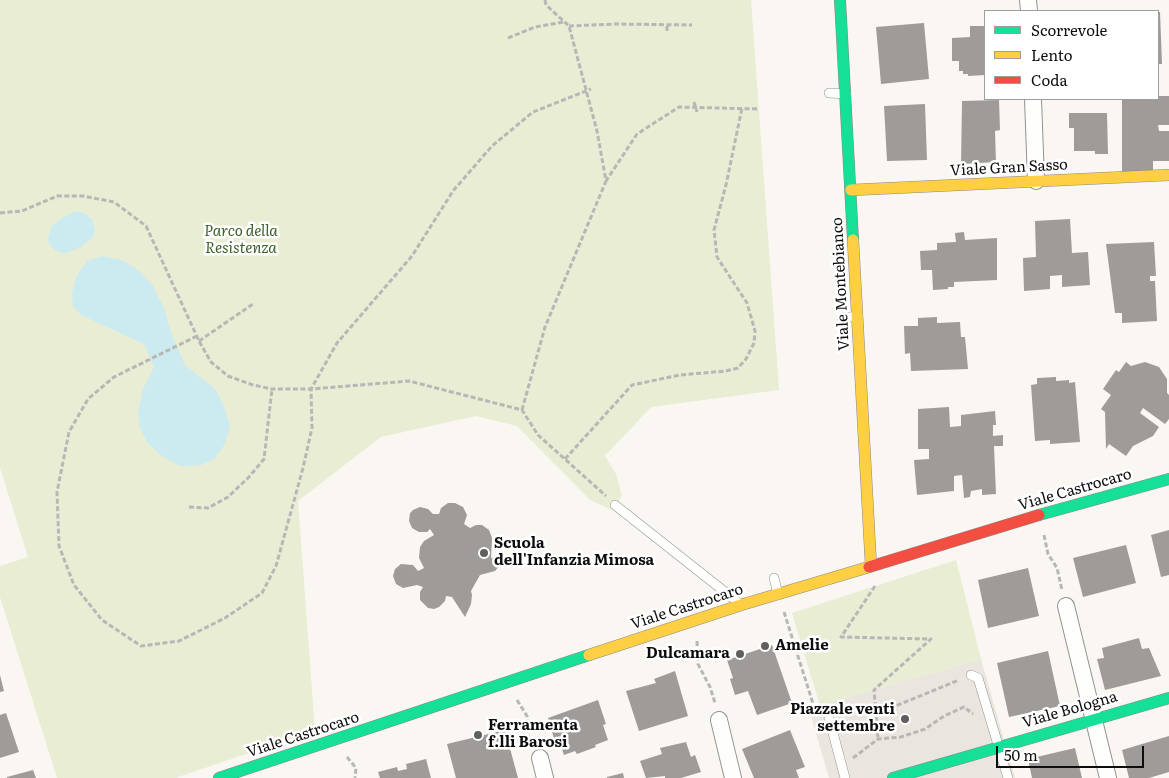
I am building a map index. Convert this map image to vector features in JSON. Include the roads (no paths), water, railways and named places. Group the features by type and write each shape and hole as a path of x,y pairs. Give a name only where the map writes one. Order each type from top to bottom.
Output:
{"street":[{"name":"Viale Montebianco","path":"840,0 858,316 864,510 871,566"},
{"path":"1033,100 1036,181"},
{"name":"Viale Gran Sasso","path":"851,190 1169,175"},
{"name":"Viale Castrocaro","path":"219,778 741,605 1041,515 1169,479"},
{"path":"1066,606 1108,778"},
{"name":"Viale Bologna","path":"893,778 926,773 999,747 1169,698"},
{"path":"720,720 733,778"},
{"path":"540,758 544,778"}],"lane":[{"path":"828,93 846,94"},
{"path":"842,318 858,316"},
{"path":"615,505 741,605"},
{"path":"774,578 778,594"},
{"path":"971,675 978,678 1008,778"},
{"path":"829,718 845,776"}],"water":[{"path":"75,212 82,212 92,219 95,232 92,238 81,247 67,253 61,253 50,245 48,240 51,227 62,218"},
{"path":"102,256 122,260 139,271 153,286 164,308 171,333 185,365 216,390 225,409 230,426 225,444 214,459 201,465 180,466 163,457 147,442 140,428 138,412 143,389 154,367 144,344 81,315 73,306 72,294 76,277 87,261"}],"place":[{"name":"Scuola dell'Infanzia Mimosa","path":"484,553"},
{"name":"Amelie","path":"765,646"},
{"name":"Dulcamara","path":"740,654"},
{"name":"Piazzale venti settembre","path":"905,719"},
{"name":"Ferramenta f.lli Barosi","path":"478,735"}],"park label":[{"name":"Parco della Resistenza","path":"241,240"}]}
